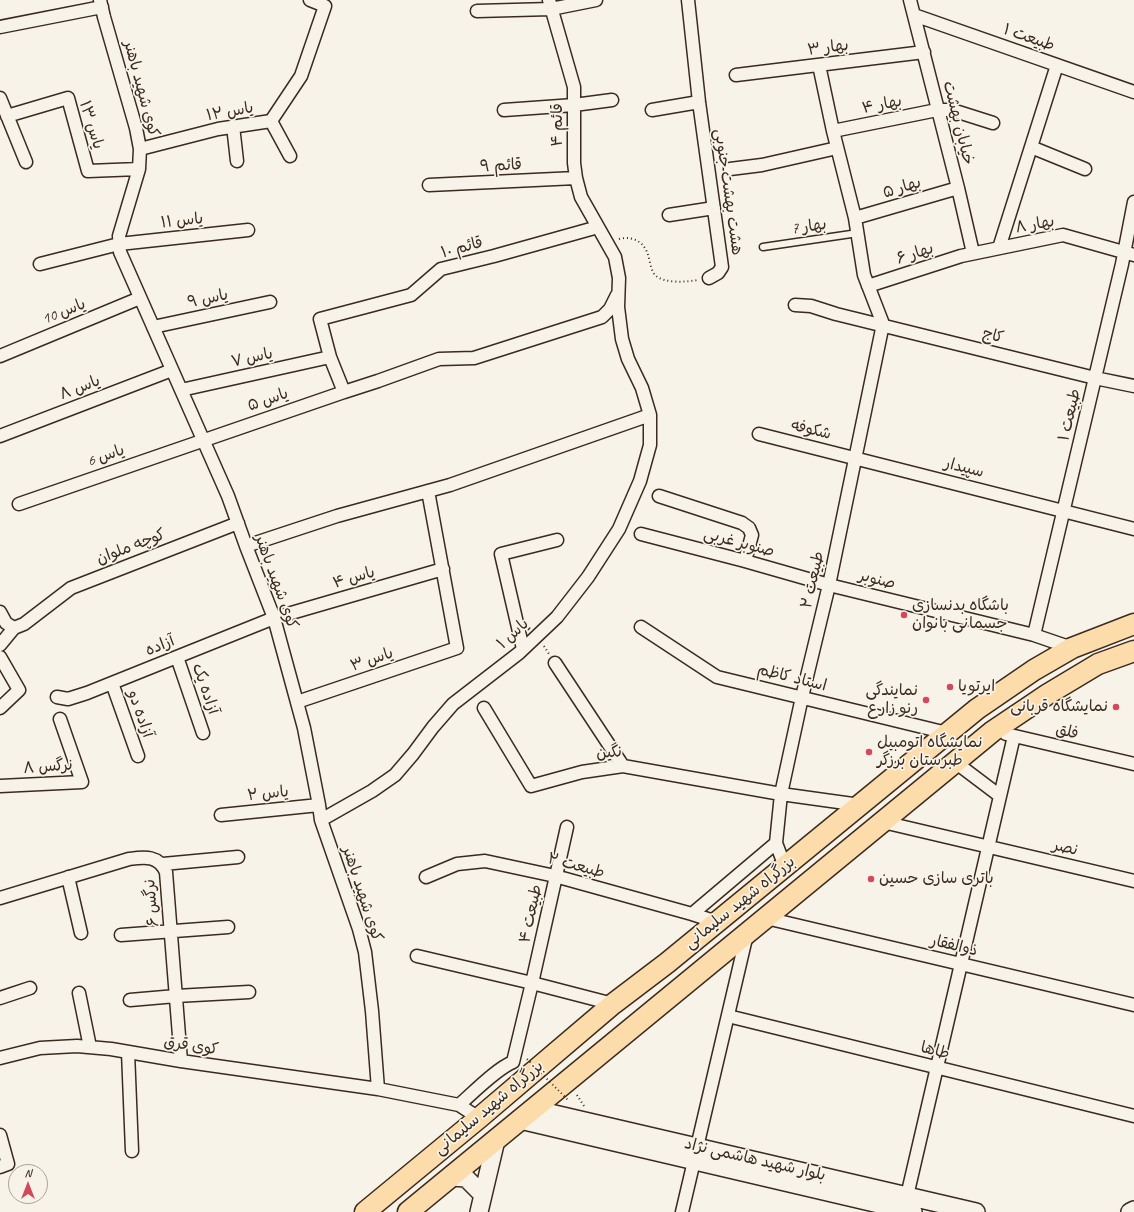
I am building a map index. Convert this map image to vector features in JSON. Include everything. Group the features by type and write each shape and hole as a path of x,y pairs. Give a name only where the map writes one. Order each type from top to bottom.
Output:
{"highway":[{"name":"بزرگراه شهید سلیمانی","path":"365,1212 479,1118 613,1004 667,964 983,705 1034,670 1072,648 1134,624"},
{"name":"بزرگراه شهید سلیمانی","path":"408,1212 993,731 1048,694 1098,664 1134,651"}],"main road":[{"name":"بلوار شهید هاشمی نژاد","path":"526,1114 696,1154 907,1208 976,1212"},
{"path":"479,1212 496,1140"},
{"path":"451,1177 466,1178 483,1195"},
{"path":"1130,1212 1134,1210"}],"street":[{"name":"یاس ۱۲","path":"140,150 234,126 271,121 302,76 325,6 310,0"},
{"path":"477,11 596,0"},
{"name":"هشت بهشت جنوبی","path":"688,0 699,102 722,267 718,272 709,278"},
{"name":"خیابان بهشت","path":"910,0 973,253"},
{"path":"0,27 101,4"},
{"name":"کوی شهید باهنر","path":"101,4 136,128 140,150 139,169 120,228 119,244 123,260 228,496 274,618 304,728 321,820 360,928 365,952 378,1089"},
{"name":"قائم ۴","path":"550,4 572,74 574,87 574,163 576,178 582,197 615,257 619,278 618,293"},
{"name":"طبیعت ۱","path":"914,15 1134,92"},
{"name":"بهار ۳","path":"736,75 924,52"},
{"path":"819,65 837,148 856,218 864,274 883,324"},
{"path":"999,248 1057,65"},
{"path":"0,98 26,162"},
{"name":"یاس ۱۳","path":"7,116 68,98 88,171 139,169"},
{"path":"504,110 574,105 612,100"},
{"path":"652,110 699,102"},
{"name":"بهار ۴","path":"833,131 937,110 952,110 993,124"},
{"path":"271,121 290,156"},
{"path":"234,126 237,161"},
{"path":"1031,147 1085,169"},
{"path":"730,169 762,165 837,148"},
{"name":"قائم ۹","path":"429,185 576,178"},
{"name":"بهار ۵","path":"856,218 958,188"},
{"name":"طبیعت ۱","path":"1034,635 1065,510 1095,378 1129,254 1134,202"},
{"path":"669,215 714,208"},
{"name":"قائم ۱۰","path":"330,357 320,319 411,296 441,268 494,256 598,227"},
{"name":"یاس ۱۱","path":"40,264 119,244 248,230"},
{"name":"بهار ۸","path":"973,253 1062,235 1129,254"},
{"name":"بهار ۶","path":"868,286 973,253"},
{"name":"یاس ۵","path":"203,440 439,359 474,358 602,317 610,309 618,293"},
{"name":"یاس ۱","path":"321,820 395,776 453,704 523,649 536,634 557,617 583,583 619,529 640,481 650,445 650,415 642,388 628,359 622,339 618,308 618,293"},
{"name":"یاس 10","path":"0,356 140,298"},
{"name":"یاس ۹","path":"153,327 270,302"},
{"name":"کاج","path":"795,305 810,306 836,314 883,324 1095,378 1134,386"},
{"name":"طبیعت ۲","path":"776,843 781,794 802,697 829,585 883,324"},
{"path":"330,357 344,392"},
{"name":"یاس ۷","path":"181,390 330,357"},
{"name":"یاس ۸","path":"0,436 172,370"},
{"path":"246,546 337,516 450,485 650,415"},
{"name":"شکوفه","path":"759,434 856,458"},
{"name":"یاس 6","path":"19,504 203,440"},
{"name":"سپیدار","path":"856,458 1134,528"},
{"path":"428,491 443,568"},
{"path":"659,496 742,523 749,528 752,535 745,561"},
{"name":"کوچه ملوان","path":"14,628 24,624 71,588 238,523"},
{"name":"صنوبر غربی","path":"641,534 829,585"},
{"path":"523,649 501,554 558,540"},
{"name":"یاس ۴","path":"274,618 443,568"},
{"name":"یاس ۳","path":"297,702 457,648 443,568"},
{"name":"صنوبر","path":"829,585 1034,635 1072,648"},
{"path":"0,612 6,623 14,628 0,645"},
{"name":"آزاده","path":"57,697 68,699 112,683 274,618"},
{"name":"استاد کاظم","path":"641,627 717,677 947,733"},
{"path":"0,657 19,690 0,708"},
{"name":"آزاده یک","path":"177,657 203,732"},
{"path":"555,663 623,766"},
{"name":"آزاده دو","path":"112,683 138,756"},
{"name":"نگین","path":"484,708 531,786 582,772 623,766 781,794 860,805"},
{"name":"نرگس ۸","path":"0,786 82,782 60,719"},
{"name":"فلق","path":"993,731 1134,764"},
{"path":"907,1208 937,1068 1014,736"},
{"path":"955,762 1000,796"},
{"name":"یاس ۲","path":"221,815 319,805"},
{"name":"نصر","path":"883,822 1134,881"},
{"name":"طبیعت ۴","path":"459,1105 507,1064 512,1062 532,983 567,827"},
{"path":"692,914 776,843 785,867"},
{"name":"نرگس ۶","path":"0,898 129,859 145,857 157,860 163,864 166,872 181,1061"},
{"path":"163,864 238,857"},
{"name":"طبیعت ٣","path":"426,877 457,864 485,861 555,876 717,922"},
{"path":"68,877 81,933"},
{"name":"ذوالفقار","path":"766,918 1134,1005"},
{"path":"121,935 228,927"},
{"path":"682,1212 748,933"},
{"path":"417,956 613,1004"},
{"path":"0,998 30,988"},
{"path":"130,1000 249,992"},
{"path":"80,993 90,1047"},
{"name":"طاها","path":"728,1016 1134,1116"},
{"name":"کوی قرق","path":"0,1058 40,1048 77,1046 90,1047 378,1089"},
{"path":"128,1052 132,1151"},
{"path":"378,1089 459,1105 479,1118"},
{"path":"0,1135 8,1164 0,1167"}],"lane":[{"name":"بهار 7","path":"763,247 858,233"}],"path":[{"path":"609,246 615,239 624,237 634,238 647,250 653,272 661,279 673,282 690,282 709,278"},
{"path":"536,634 555,663"},
{"path":"526,1059 569,1101"}],"place":[{"name":"باشگاه بدنسازی جسمانی بانوان","path":"904,615"},
{"name":"ایرتویا","path":"950,687"},
{"name":"نمایندگی رنو زارع","path":"926,700"},
{"name":"نمایشگاه قربانی","path":"1116,707"},
{"name":"نمایشگاه اتومبیل طبرستان برزگر","path":"869,752"},
{"name":"باتری سازی حسین","path":"871,879"}]}
